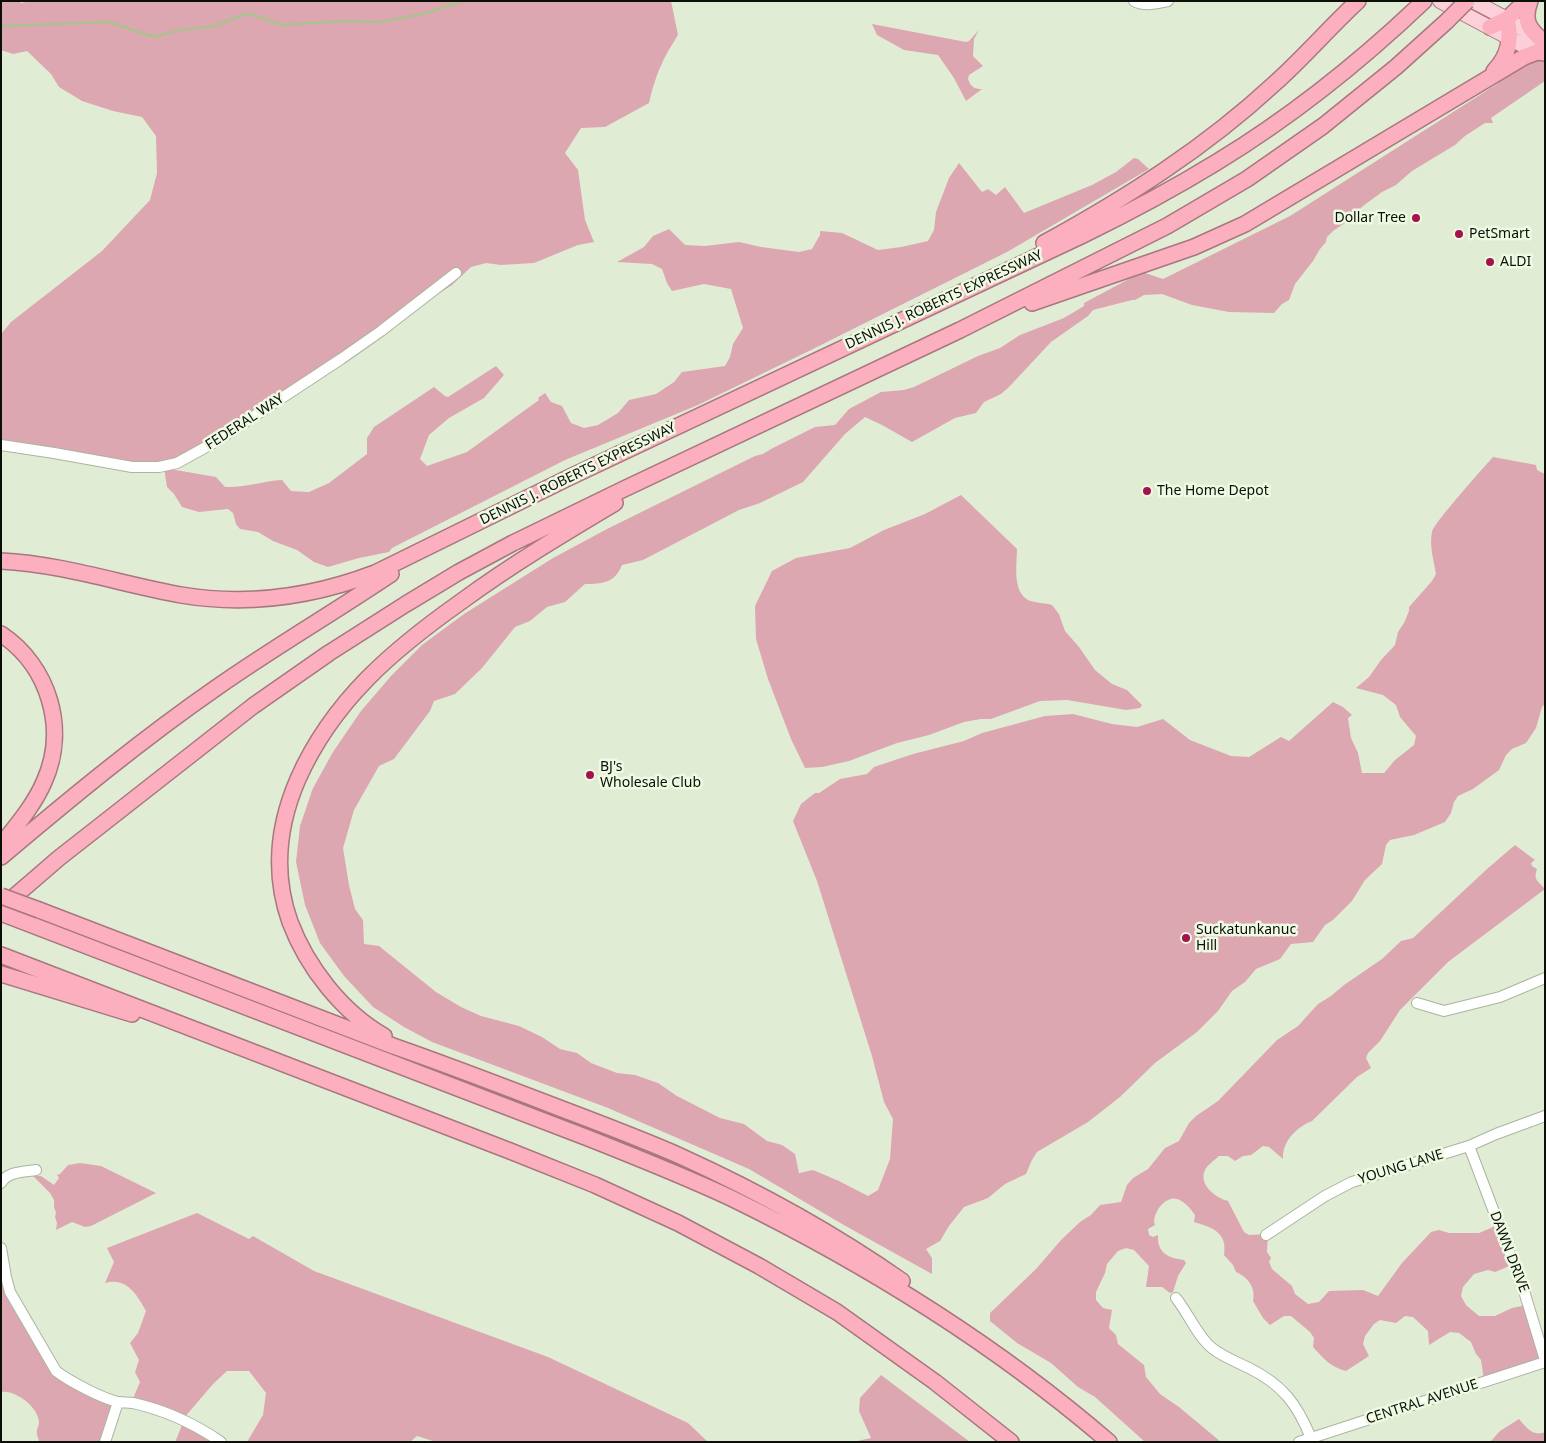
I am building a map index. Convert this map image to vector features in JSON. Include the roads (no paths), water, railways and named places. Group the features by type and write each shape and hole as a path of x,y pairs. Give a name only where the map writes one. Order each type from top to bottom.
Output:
{"highway":[{"path":"1,908 46,868 278,688 433,588 487,557 596,502 960,330 1160,230 1247,179 1348,107 1396,67 1467,1"},
{"path":"1490,27 1507,19 1528,1"},
{"path":"1528,1 1526,15 1528,25 1545,43"},
{"path":"901,320 1077,224 1164,171 1214,136 1259,98 1303,58 1354,4"},
{"name":"DENNIS J. ROBERTS EXPRESSWAY","path":"430,545 1165,193 1218,162 1318,92 1422,4"},
{"path":"1474,87 1492,73 1504,60 1509,48 1510,37 1507,19"},
{"path":"960,330 1076,287 1194,247 1228,233 1279,206 1529,55 1537,52 1545,53"},
{"path":"442,1063 388,1038 359,1018 314,968 299,942 292,928 284,901 279,859 285,816 294,789 314,749 339,710 372,672 401,647 447,611 518,562 694,456"},
{"path":"1,561 51,566 180,595 210,599 256,600 302,595 346,584 382,570 430,545"},
{"path":"1,857 91,782 163,726 239,672 380,582 430,545"},
{"path":"1,634 16,645 38,673 44,684 51,704 55,735 53,754 44,782 24,815 1,844"},
{"path":"1,896 442,1063 673,1153 820,1228 872,1260 973,1331 1109,1442"},
{"path":"1,913 588,1138 709,1188 813,1240 892,1286 1020,1371"},
{"path":"1,954 567,1173 705,1236 811,1296 862,1329 941,1386 1011,1442"},
{"path":"1,974 227,1042"}],"main road":[{"path":"1440,1 1528,48 1545,53"},
{"path":"1473,1 1507,19 1545,43"}],"street":[{"path":"1134,1 1140,4 1150,4 1168,1"},
{"name":"FEDERAL WAY","path":"1,445 132,467 159,467 177,463 215,442 341,359 456,274"},
{"path":"1417,1003 1444,1011 1500,997 1545,978"},
{"name":"YOUNG LANE","path":"1266,1235 1325,1196 1352,1182 1469,1146 1545,1116"},
{"name":"DAWN DRIVE","path":"1469,1146 1524,1291 1545,1361"},
{"path":"1,1183 10,1174 36,1170"},
{"path":"1,1248 10,1292 56,1371 74,1382 118,1402 132,1402 182,1420 221,1442"},
{"path":"1176,1298 1202,1337 1212,1348 1266,1377 1280,1388 1297,1410 1311,1438"},
{"name":"CENTRAL AVENUE","path":"1299,1442 1545,1361"},
{"path":"105,1442 118,1402"}],"waterway":[{"path":"1,26 109,22 154,37 180,30 215,26 248,13 282,25 344,21 379,22 424,14 462,1"}],"place":[{"name":"Dollar Tree","path":"1416,218"},
{"name":"PetSmart","path":"1459,234"},
{"name":"ALDI","path":"1490,262"},
{"name":"The Home Depot","path":"1147,491"},
{"name":"BJ's Wholesale Club","path":"590,775"},
{"name":"Suckatunkanuc Hill","path":"1186,938"}]}
